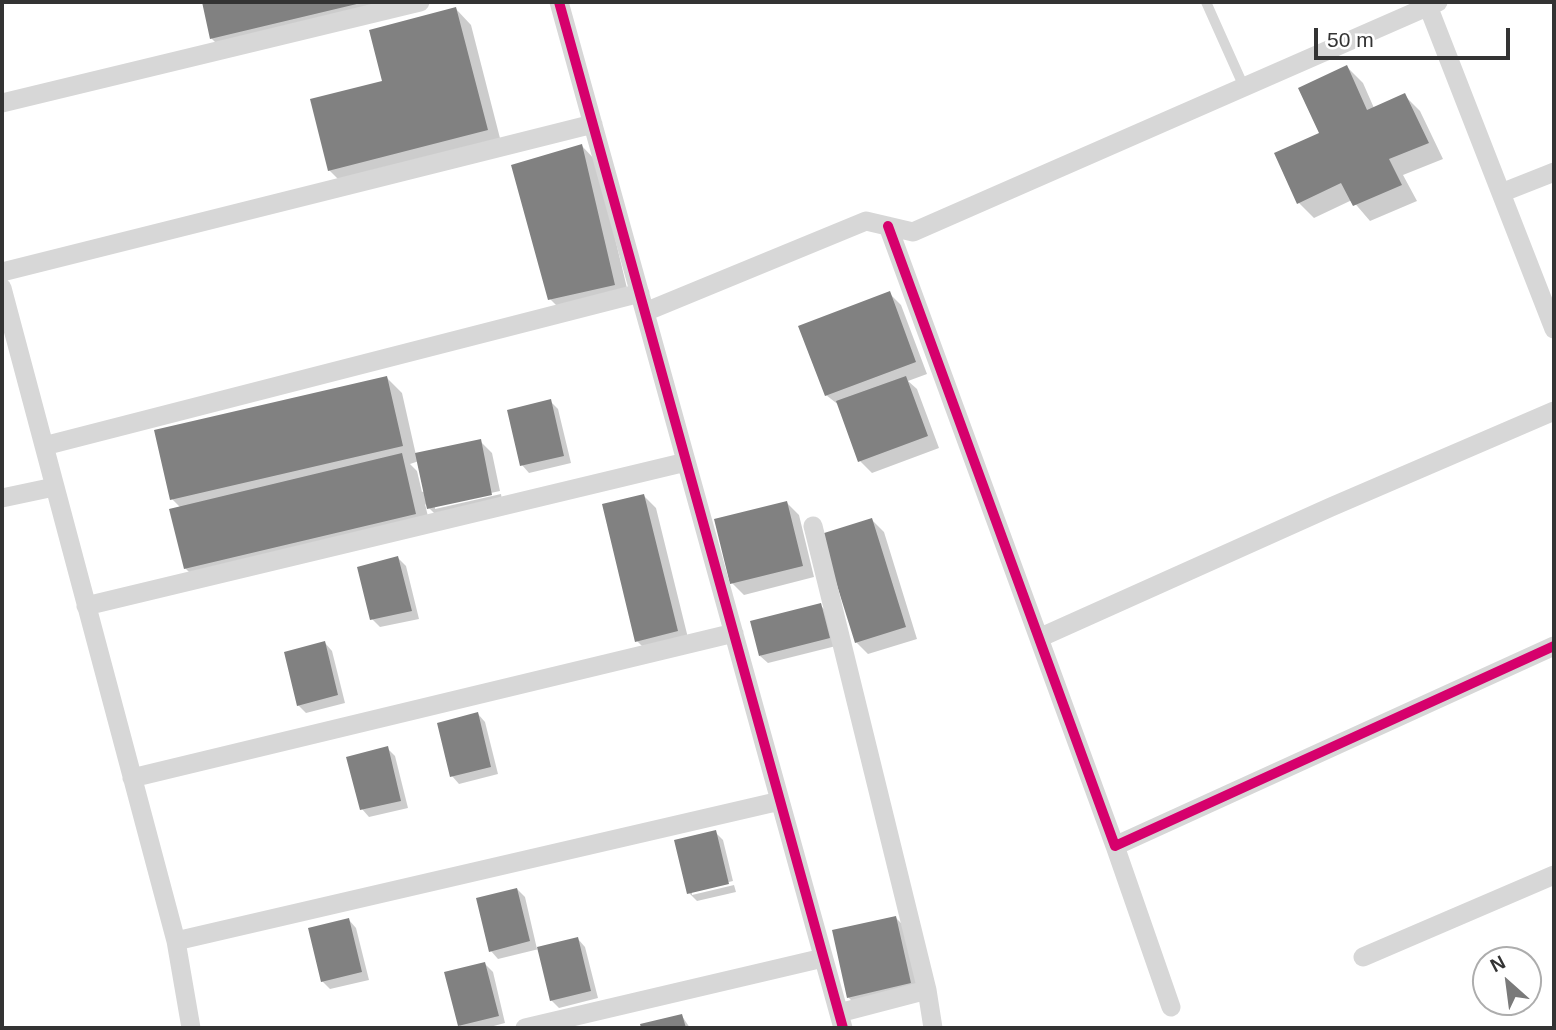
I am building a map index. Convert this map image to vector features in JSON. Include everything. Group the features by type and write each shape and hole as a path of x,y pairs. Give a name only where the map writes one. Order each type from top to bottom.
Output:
{"street":[{"path":"2,103 420,2"},
{"path":"559,2 841,1021 927,990"},
{"path":"44,446 642,303 866,221 913,232 1431,3 1554,329"},
{"path":"2,272 593,124"},
{"path":"1501,193 1554,172"},
{"path":"888,226 1115,846 1171,1007"},
{"path":"2,288 176,942 191,1028"},
{"path":"1039,638 1554,411"},
{"path":"86,606 686,462"},
{"path":"2,498 54,487"},
{"path":"813,526 927,990 933,1028"},
{"path":"132,778 734,633"},
{"path":"1115,846 1554,646"},
{"path":"176,942 780,801"},
{"path":"1363,957 1554,875"},
{"path":"525,1028 823,958"}],"lane":[{"path":"1206,2 1244,87"}],"building":[{"path":"202,2 361,2 361,3 210,39"},
{"path":"456,7 488,130 328,171 310,99 382,81 369,30"},
{"path":"1347,65 1367,110 1405,93 1429,143 1389,159 1402,185 1353,206 1341,183 1297,204 1274,153 1319,133 1298,88"},
{"path":"582,144 615,285 548,300 511,165"},
{"path":"890,291 916,362 825,396 798,326"},
{"path":"387,376 403,446 170,500 154,430"},
{"path":"906,376 928,436 858,462 836,401"},
{"path":"551,399 564,456 520,466 507,410"},
{"path":"481,439 492,495 427,509 415,453"},
{"path":"402,453 416,514 184,569 169,509"},
{"path":"644,494 678,631 635,642 602,504"},
{"path":"787,501 803,566 730,584 714,519"},
{"path":"872,518 906,627 855,643 821,534"},
{"path":"398,556 412,611 370,620 357,567"},
{"path":"821,603 830,638 759,656 750,621"},
{"path":"325,641 338,695 297,706 284,652"},
{"path":"478,712 491,767 450,777 437,723"},
{"path":"388,746 401,801 360,810 346,757"},
{"path":"716,830 729,884 687,894 674,840"},
{"path":"517,888 530,941 489,952 476,898"},
{"path":"896,916 911,983 847,998 832,930"},
{"path":"349,918 362,972 321,982 308,928"},
{"path":"578,937 591,991 550,1001 537,947"},
{"path":"485,962 499,1016 458,1026 444,972"},
{"path":"682,1014 686,1028 641,1028 640,1024"}],"cycle path":[{"path":"559,2 843,1028"},
{"path":"888,226 1115,846 1554,646"}]}
